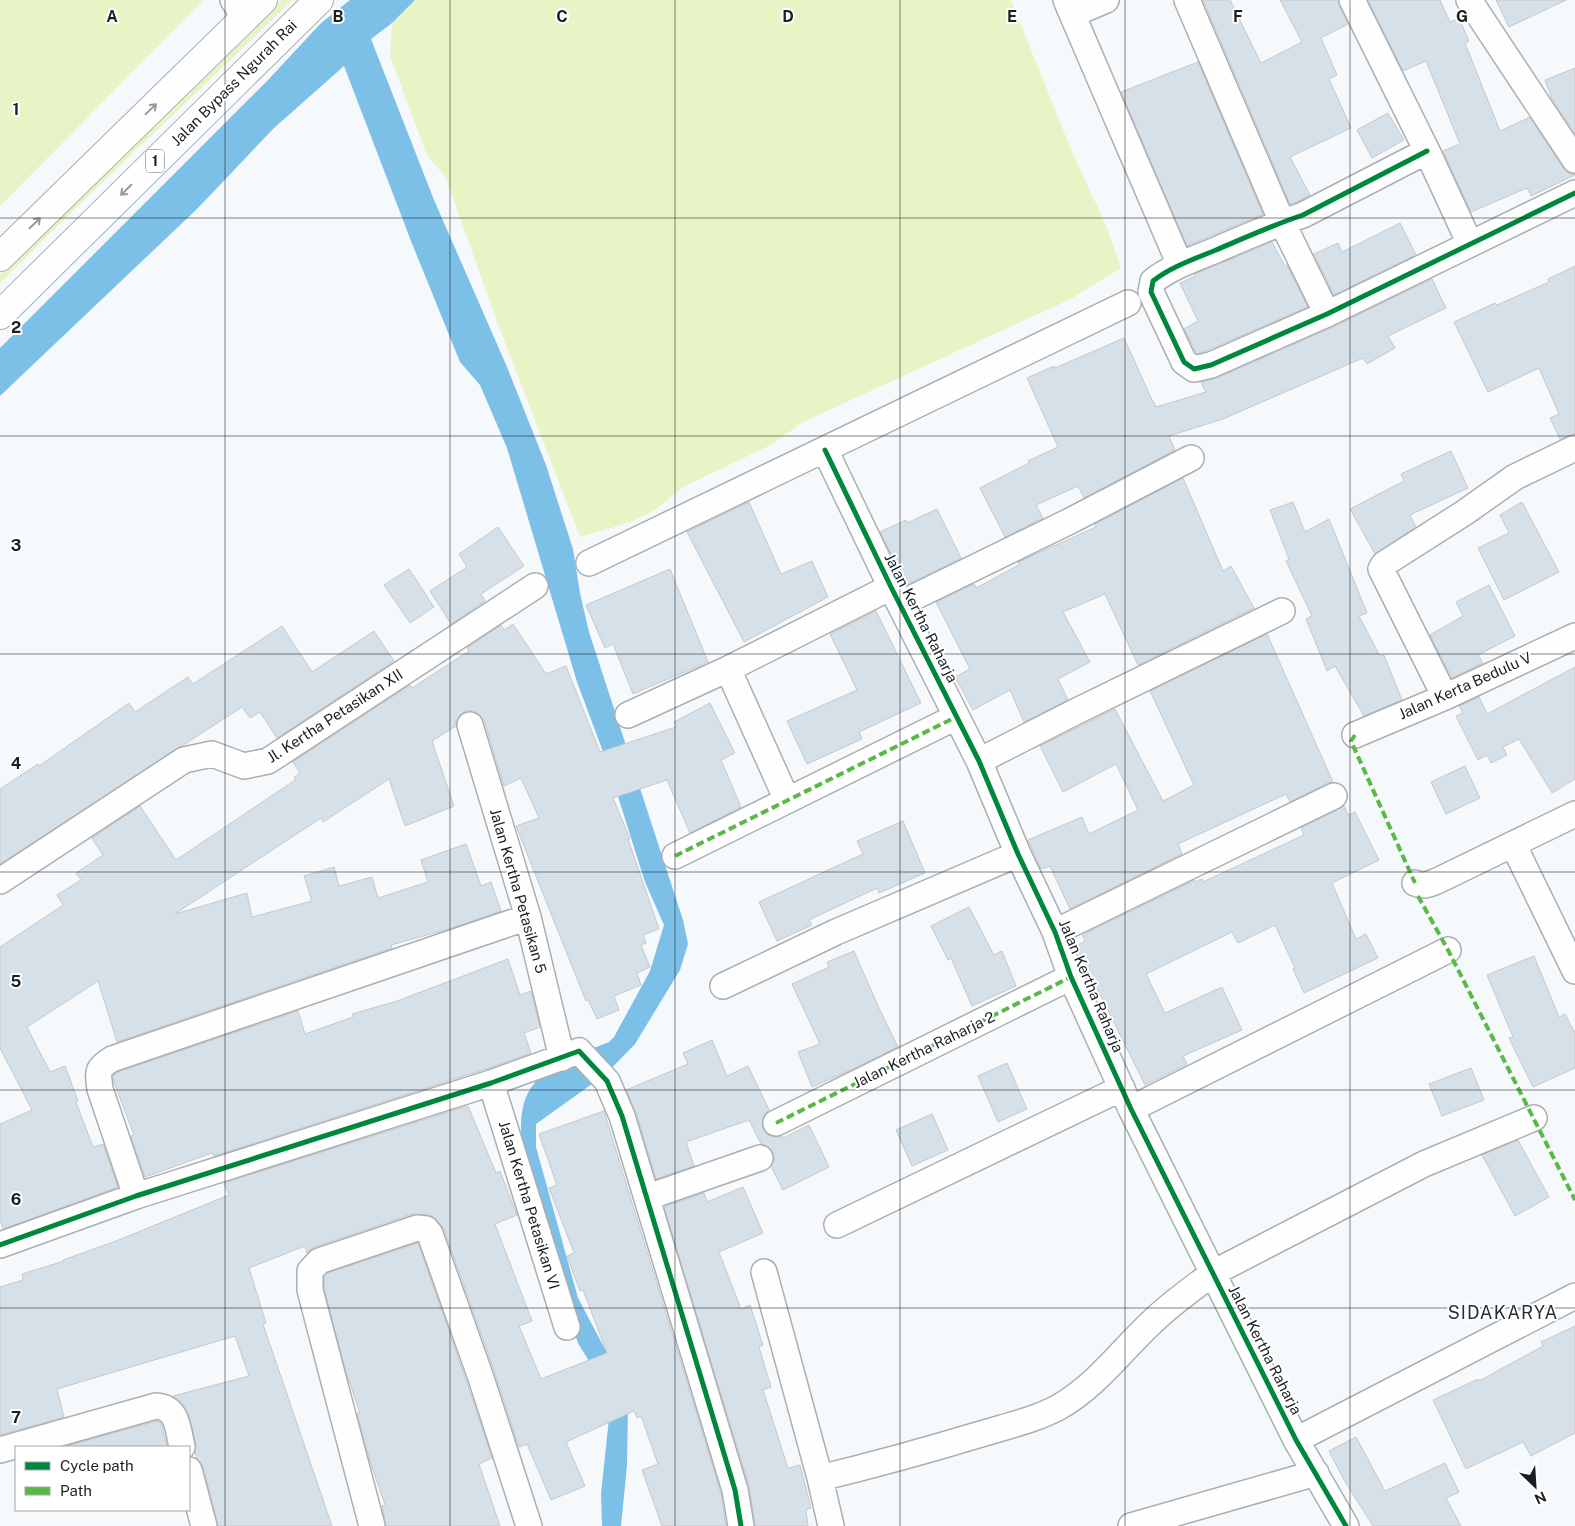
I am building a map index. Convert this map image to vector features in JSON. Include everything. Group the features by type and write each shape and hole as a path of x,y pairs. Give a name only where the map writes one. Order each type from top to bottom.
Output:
{"highway":[{"name":"Jalan Bypass Ngurah Rai","path":"0,315 315,4"},
{"path":"0,257 247,6"}],"street":[{"path":"1106,0 1070,7 1180,265"},
{"path":"1187,0 1282,222 1327,314"},
{"path":"1352,0 1427,151 1470,244"},
{"path":"1469,0 1575,160"},
{"path":"1427,151 1310,211 1180,265 1152,281 1151,292 1184,362 1194,369 1211,365 1327,314 1575,193"},
{"path":"589,563 1128,302"},
{"path":"1444,697 1381,569 1384,564 1464,513 1501,485 1575,448"},
{"name":"Jalan Kertha Raharja","path":"825,450 979,761 1018,854 1055,932 1071,977 1127,1098 1296,1440 1346,1526"},
{"path":"628,714 896,595 1070,521 1191,458"},
{"name":"Jl. Kertha Petasikan XII","path":"0,881 184,760 212,754 244,766 268,762 535,586"},
{"path":"979,761 1282,611"},
{"name":"Jalan Kerta Bedulu V","path":"1354,735 1444,697 1575,636"},
{"path":"728,669 787,800"},
{"path":"675,856 956,717"},
{"name":"Jalan Kertha Petasikan 5","path":"470,725 571,1054"},
{"path":"1055,932 1334,796"},
{"path":"1415,883 1425,885 1437,881 1575,814"},
{"path":"1513,844 1575,970"},
{"path":"723,986 836,932 1018,854"},
{"path":"136,1196 100,1089 98,1072 101,1066 112,1059 528,917"},
{"path":"837,1225 1127,1098 1448,950"},
{"name":"Jalan Kertha Raharja 2","path":"776,1123 1071,977"},
{"path":"0,1245 136,1196 491,1084 571,1054 607,1082 622,1116 735,1490 742,1526"},
{"name":"Jalan Kertha Petasikan VI","path":"491,1084 567,1326"},
{"path":"820,1478 907,1456 1033,1418 1060,1407 1107,1370 1150,1323 1184,1294 1213,1273 1424,1164 1534,1118"},
{"path":"648,1197 760,1158"},
{"path":"372,1526 310,1290 310,1271 320,1261 417,1228 426,1228 430,1234 481,1378 529,1526"},
{"path":"764,1272 832,1526"},
{"path":"1296,1440 1575,1296"},
{"path":"0,1450 156,1406 164,1406 173,1414 182,1446"},
{"path":"1131,1526 1316,1472"},
{"path":"190,1474 204,1526"}],"green space":[{"path":"0,0 204,0 0,206"},
{"path":"281,0 293,0 0,283 0,274"},
{"path":"415,0 1011,0 1072,152 1106,225 1121,268 1071,299 803,422 771,445 685,486 652,512 628,523 580,537 496,319 445,176 427,156 390,56 392,23"}],"water":[{"path":"350,0 415,0 392,23 371,39 434,200 507,367 546,465 573,549 589,632 683,920 688,944 680,970 635,1044 600,1080 536,1124 536,1147 578,1298 624,1385 628,1406 627,1465 621,1526 602,1526 601,1494 610,1409 602,1382 579,1345 565,1310 521,1149 521,1117 528,1093 545,1072 557,1064 609,1042 614,1037 650,971 664,925 645,882 608,765 577,682 507,448 480,385 460,362 344,66 274,128 197,209 0,396 0,348 268,80 321,23"}],"building":[{"path":"1203,0 1230,0 1261,63 1302,42 1280,0 1338,0 1348,24 1321,38 1337,75 1329,79 1351,128 1290,157 1310,195 1297,202 1290,204"},
{"path":"1368,0 1440,0 1450,22 1459,18 1469,41 1465,43 1500,131 1530,117 1563,168 1568,173 1575,175 1531,196 1527,188 1471,212 1443,151 1460,144 1426,61 1403,71"},
{"path":"1496,0 1566,0 1509,27"},
{"path":"1198,62 1263,214 1187,246 1121,92"},
{"path":"1575,68 1575,134 1552,99 1545,80"},
{"path":"1388,113 1404,140 1372,158 1357,130"},
{"path":"1400,223 1416,255 1334,295 1314,254 1338,243 1342,252"},
{"path":"1272,242 1285,266 1287,265 1308,307 1197,354 1184,329 1198,321 1180,283 1195,276 1195,274"},
{"path":"1575,266 1575,434 1560,439 1550,418 1559,414 1539,368 1488,392 1454,322 1495,303 1497,305 1549,282 1548,279"},
{"path":"1432,279 1446,308 1388,336 1395,348 1367,364 1363,358 1223,419 1169,436 1175,450 1084,498 1078,486 1036,505 1043,518 1005,537 980,488 1029,463 1028,461 1058,447 1027,378 1124,338 1156,407 1206,392 1201,382 1217,378 1333,327"},
{"path":"1451,451 1468,488 1410,515 1416,527 1375,554 1350,509 1404,481 1401,474"},
{"path":"1183,478 1223,571 1231,566 1254,608 1138,665 1105,594 1063,612 1090,662 1058,679 1068,700 1024,722 1010,690 973,710 955,677 970,669 936,602 974,584 976,588 1019,565 1018,562 1096,527 1095,524"},
{"path":"749,502 781,574 812,561 828,597 744,642 687,532"},
{"path":"1293,502 1305,532 1329,519 1367,613 1359,616 1380,656 1384,655 1402,700 1364,716 1335,666 1327,671 1306,619 1312,616 1286,561 1289,559 1270,510"},
{"path":"1522,502 1559,572 1504,600 1478,548 1509,533 1500,515"},
{"path":"937,509 961,558 907,585 880,532 906,520 907,523"},
{"path":"498,527 524,566 481,594 485,601 451,624 430,591 467,567 459,554"},
{"path":"409,569 434,607 410,623 384,585"},
{"path":"670,569 708,662 633,694 613,644 605,648 586,605"},
{"path":"1489,585 1515,636 1478,655 1483,663 1452,678 1430,635 1463,616 1456,602"},
{"path":"876,611 921,703 859,732 862,739 807,764 787,721 857,690 830,634"},
{"path":"513,624 546,674 566,666 600,752 676,727 674,722 710,703 735,753 721,760 741,807 690,833 667,780 613,798 630,839 628,839 659,929 643,935 646,943 641,945 650,967 637,973 641,985 614,996 619,1010 597,1019 588,1000 586,1001 516,826 539,818 521,778 504,786 484,720 474,711 465,711 456,721 456,726 432,741 454,806 405,826 389,779 323,822 321,818 175,914 247,893 252,917 312,901 304,876 334,867 339,886 372,877 378,898 428,882 421,860 466,844 481,886 491,882 501,911 452,928 391,945 392,948 117,1042 98,981 27,1027 50,1072 65,1066 93,1147 103,1144 118,1187 3,1229 0,1219 0,1124 32,1110 0,1048 0,947 63,905 57,895 81,880 76,873 103,855 92,838 140,806 176,860 295,780 294,777 300,773 293,762 410,685 412,688 469,651 467,648 501,625 504,630"},
{"path":"282,626 312,672 374,631 394,661 277,738 260,712 250,718 242,707 0,864 0,789 38,764 39,766 129,703 135,712 188,677 193,684"},
{"path":"1267,634 1333,782 1290,802 1286,794 1178,844 1182,854 1070,909 1050,866 1041,869 1028,840 1082,817 1089,834 1138,810 1116,764 1063,792 1040,746 1115,709 1163,801 1194,785 1150,691"},
{"path":"1575,667 1575,779 1552,793 1519,739 1503,747 1507,755 1491,763 1487,755 1478,760 1456,716 1463,713 1459,706 1479,697 1487,714"},
{"path":"1465,766 1480,798 1446,814 1431,782"},
{"path":"1344,806 1348,815 1355,812 1379,860 1332,883 1356,939 1366,934 1378,958 1304,993 1293,969 1295,968 1275,925 1238,943 1232,932 1146,974 1165,1013 1222,987 1242,1030 1183,1056 1187,1064 1145,1085 1076,946 1085,941 1082,935 1195,880 1196,882 1202,879 1203,882 1304,835 1301,828"},
{"path":"903,821 925,873 879,893 877,888 809,920 812,925 777,941 759,902 863,854 857,841"},
{"path":"969,907 994,955 1002,951 1016,986 972,1006 951,958 948,960 931,926"},
{"path":"854,951 898,1047 812,1087 798,1052 820,1044 792,984 829,967 827,962"},
{"path":"1534,956 1559,1017 1565,1014 1575,1033 1575,1068 1533,1087 1509,1038 1513,1037 1487,975"},
{"path":"508,959 520,995 531,991 540,1027 524,1033 531,1053 214,1156 212,1153 145,1177 131,1136 134,1135 114,1082 113,1076 118,1072 298,1011 305,1034 353,1017 352,1014 397,1001"},
{"path":"712,1040 727,1076 748,1066 769,1110 764,1115 762,1122 763,1129 768,1135 782,1136 783,1138 809,1125 829,1167 783,1190 771,1166 774,1160 773,1153 769,1147 761,1144 749,1120 686,1142 694,1166 656,1179 636,1112 626,1090 688,1064 683,1053"},
{"path":"1007,1063 1027,1109 998,1122 978,1076"},
{"path":"1471,1068 1484,1100 1442,1116 1429,1084"},
{"path":"468,1106 496,1173 500,1171 517,1215 495,1224 532,1321 519,1326 541,1379 607,1353 583,1290 580,1291 567,1256 574,1253 549,1188 557,1185 539,1134 604,1111 721,1493 726,1526 662,1526 642,1470 658,1464 641,1416 637,1418 634,1411 566,1442 585,1486 551,1500 527,1444 519,1447 444,1229 437,1220 428,1215 412,1214 314,1247 307,1253 305,1246 249,1268 266,1323 263,1324 332,1526 218,1526 203,1466 197,1459 195,1452 196,1444 189,1416 184,1405 173,1396 249,1376 235,1336 57,1389 64,1417 0,1435 0,1287 23,1280 22,1274 64,1261 229,1195 224,1183"},
{"path":"932,1114 948,1150 912,1166 896,1130"},
{"path":"1518,1140 1549,1197 1515,1216 1482,1155"},
{"path":"743,1187 763,1233 719,1252 741,1309 750,1305 763,1345 759,1347 771,1387 763,1390 788,1468 800,1465 811,1508 806,1510 808,1526 755,1526 749,1486 664,1207 704,1193 707,1202"},
{"path":"418,1243 492,1458 479,1464 500,1526 386,1526 382,1506 385,1505 370,1461 357,1413 360,1413 345,1369 324,1288 324,1277 327,1273"},
{"path":"1575,1326 1575,1433 1531,1456 1523,1442 1466,1469 1433,1400 1478,1379 1479,1381 1543,1346 1541,1342"},
{"path":"157,1421 162,1426 167,1446 67,1446"},
{"path":"1356,1437 1385,1491 1445,1463 1459,1492 1446,1498 1461,1526 1373,1526 1344,1480 1329,1451"}],"marked path":[{"path":"675,856 956,717"},
{"path":"1355,735 1351,741 1415,883"},
{"path":"1418,896 1448,950 1575,1200"},
{"path":"776,1123 1071,977"}],"cycle path":[{"path":"1427,151 1303,215 1183,264 1153,281 1151,292 1184,362 1194,369 1211,365 1327,314 1575,193"},
{"path":"825,450 891,587 979,761 1018,854 1055,932 1071,977 1131,1109 1296,1440 1346,1526"},
{"path":"0,1245 136,1196 491,1083 579,1051 607,1081 622,1116 735,1490 741,1526"}],"district":[{"name":"SIDAKARYA","path":"1503,1313"}]}
